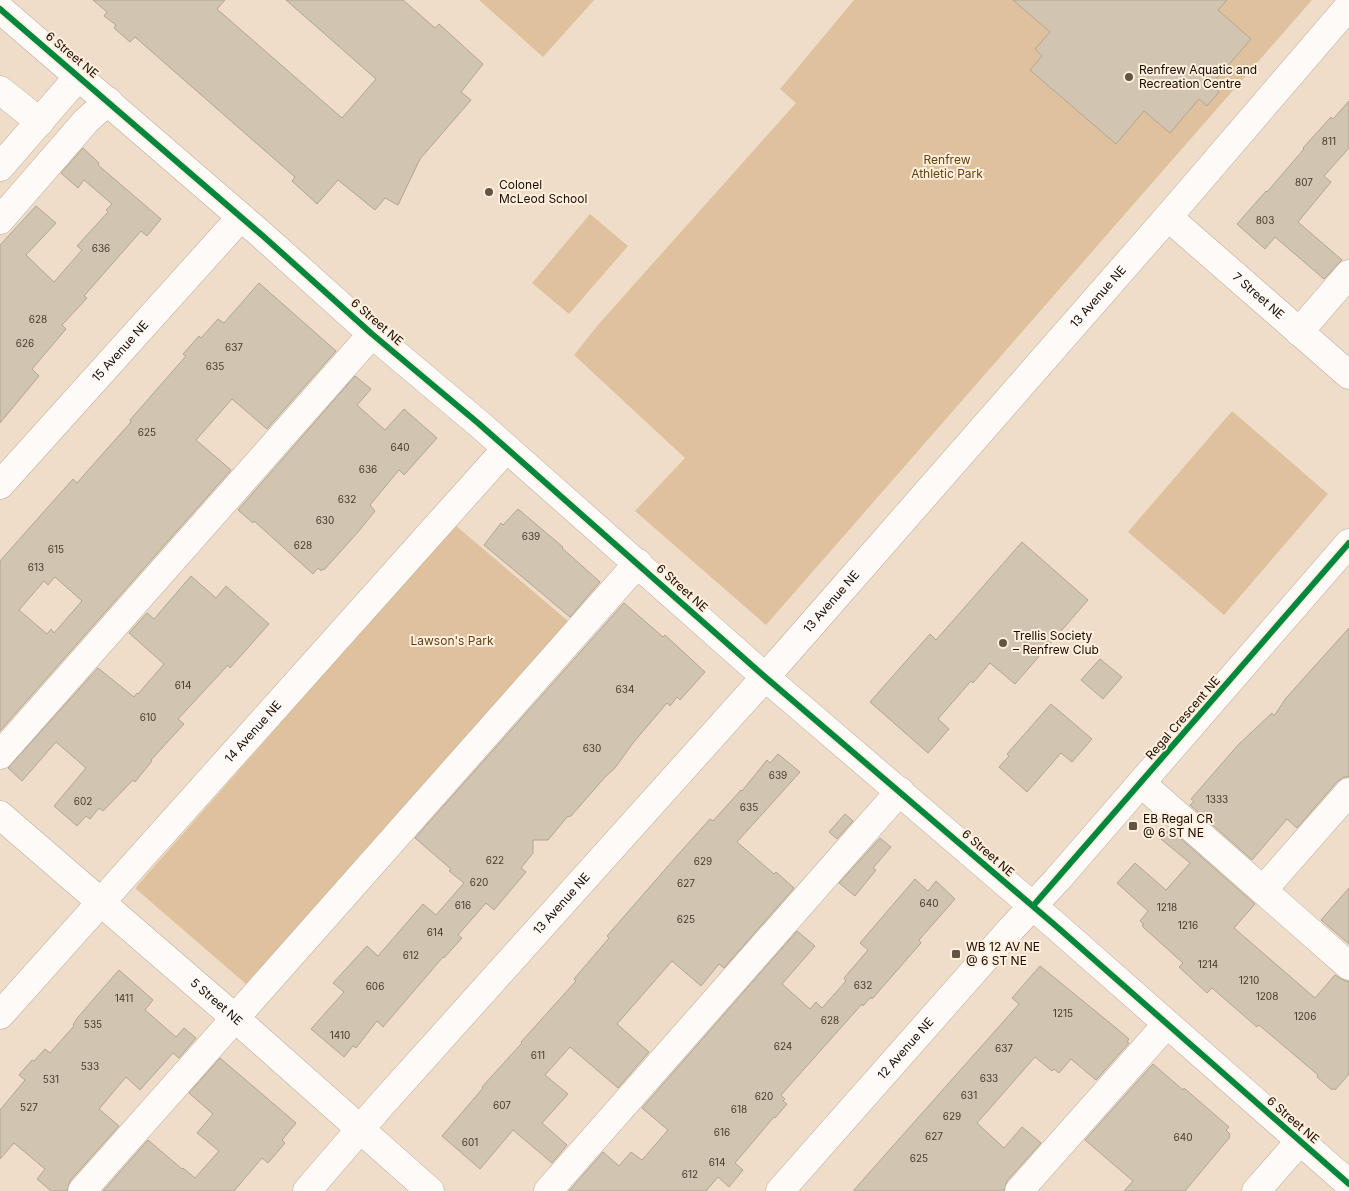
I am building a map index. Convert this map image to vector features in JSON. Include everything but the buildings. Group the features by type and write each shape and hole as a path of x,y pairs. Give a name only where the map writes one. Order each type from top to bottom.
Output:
{"street":[{"name":"13 Avenue NE","path":"307,1191 796,641 1168,217 1349,6"},
{"name":"6 Street NE","path":"0,9 108,101 372,334 638,563 764,676 900,791 1349,1184"},
{"path":"0,167 79,76"},
{"path":"0,90 40,122"},
{"path":"0,220 86,121 108,101"},
{"name":"15 Avenue NE","path":"0,485 241,217"},
{"name":"7 Street NE","path":"1168,217 1349,375"},
{"path":"1299,332 1349,274"},
{"path":"0,755 372,334"},
{"name":"14 Avenue NE","path":"0,1015 506,449"},
{"name":"Regal Crescent NE","path":"1032,906 1349,544"},
{"path":"82,1191 638,563"},
{"path":"1141,783 1349,966"},
{"path":"548,1191 900,791"},
{"path":"1263,890 1349,792"},
{"name":"5 Street NE","path":"0,815 235,1018 430,1191"},
{"name":"12 Avenue NE","path":"780,1191 1032,906"},
{"path":"1019,1191 1167,1024"},
{"path":"1256,1191 1300,1141"}],"green space":[{"path":"479,0 594,0 543,57"},
{"name":"Renfrew Athletic Park","path":"854,0 1312,0 766,625 635,511 685,458 574,355 597,326 796,103 780,89"},
{"path":"590,214 628,246 569,314 532,283"},
{"path":"1232,411 1328,494 1224,615 1128,532"},
{"name":"Lawson's Park","path":"455,525 568,621 246,984 136,889 137,886"}],"cycle path":[{"path":"0,9 263,236 372,334 478,423 764,676 1056,926 1349,1184"},
{"path":"1033,906 1349,543"}],"place":[{"name":"Renfrew Aquatic and Recreation Centre","path":"1129,77"},
{"name":"Colonel McLeod School","path":"489,192"},
{"name":"Trellis Society – Renfrew Club","path":"1003,643"},
{"name":"EB Regal CR @ 6 ST NE","path":"1133,826"},
{"name":"WB 12 AV NE @ 6 ST NE","path":"956,954"}]}
